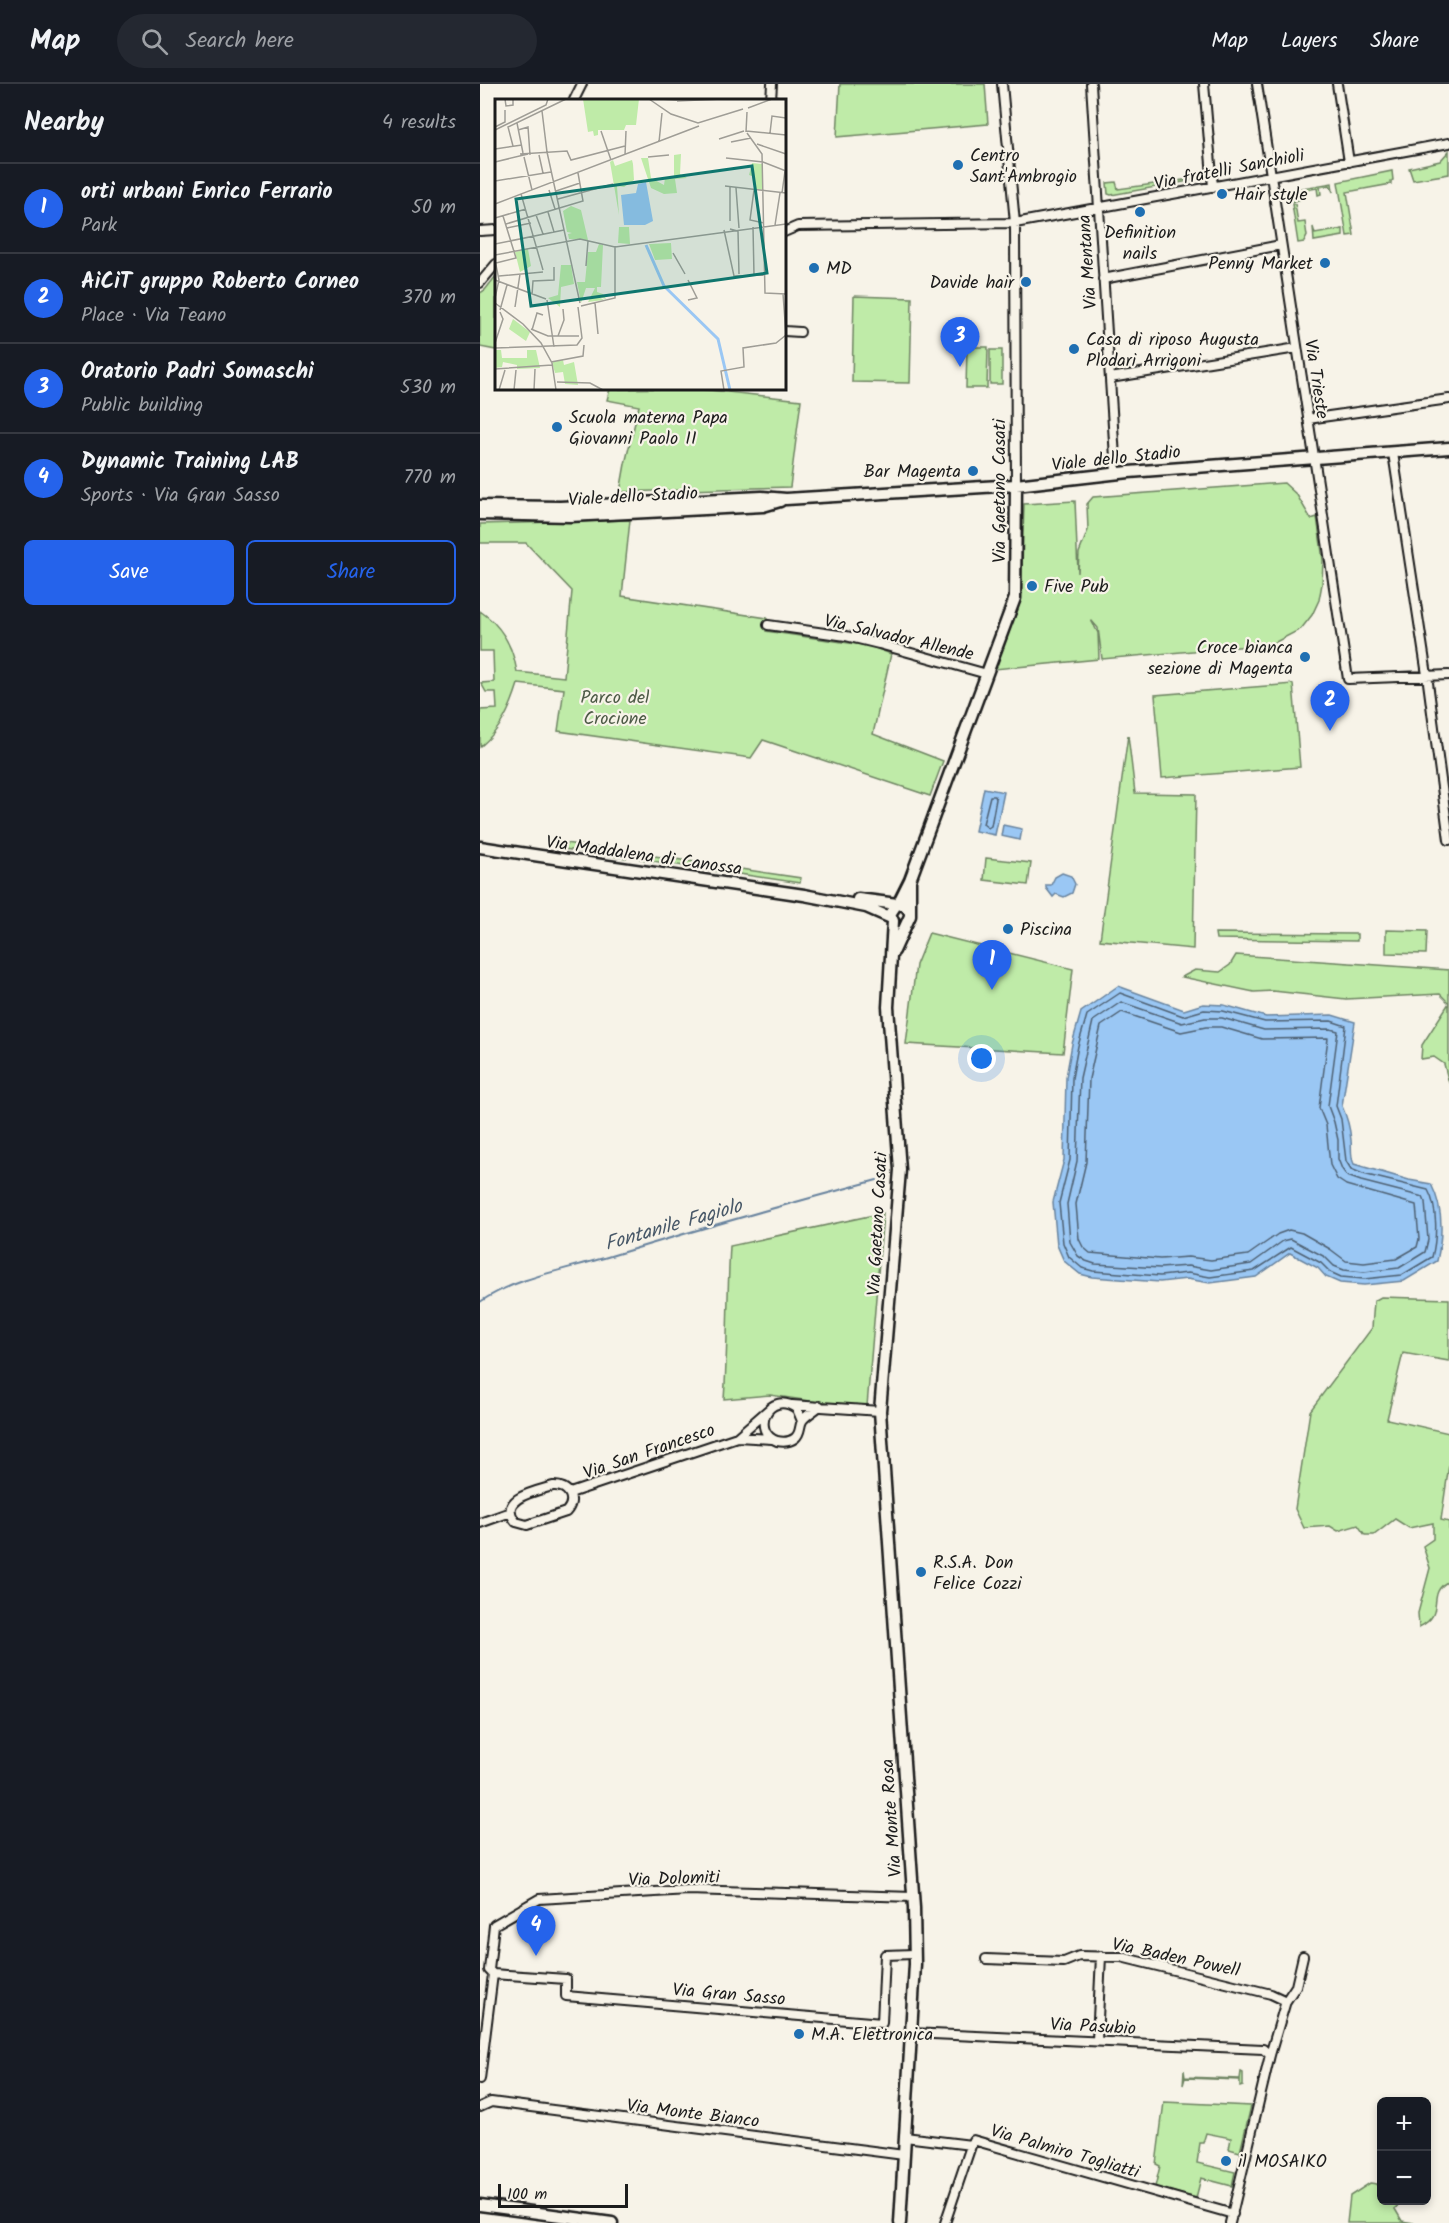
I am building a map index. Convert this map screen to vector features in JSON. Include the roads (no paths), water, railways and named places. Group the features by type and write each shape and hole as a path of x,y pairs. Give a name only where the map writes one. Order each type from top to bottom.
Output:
{"street":[{"path":"574,99 582,84"},
{"path":"771,99 772,84"},
{"name":"Via Gaetano Casati","path":"880,1411 900,1170 888,1007 891,911 910,880 1015,598 1015,223 1002,84"},
{"name":"Via Mentana","path":"1091,84 1116,473"},
{"path":"1204,84 1214,187"},
{"name":"Via Trieste","path":"1257,84 1347,679 1427,675"},
{"path":"1337,84 1349,162"},
{"name":"Via fratelli Sanchioli","path":"786,231 798,226 1015,223 1449,143"},
{"path":"480,231 495,230"},
{"path":"1103,279 1281,245"},
{"path":"480,283 495,265"},
{"path":"786,331 800,332"},
{"path":"1110,378 1297,348"},
{"path":"1308,419 1449,399"},
{"name":"Viale dello Stadio","path":"480,506 560,507 762,496 786,499 1016,485 1116,473 1449,448"},
{"path":"1393,453 1427,675 1449,840"},
{"name":"Viale dello Stadio","path":"480,514 570,516 763,506 786,499"},
{"name":"Via Salvador Allende","path":"768,625 846,636 987,674"},
{"path":"1427,675 1449,675"},
{"name":"Via Maddalena di Canossa","path":"480,847 804,895 866,907 892,919"},
{"name":"Via Gaetano Casati","path":"890,966 909,917 910,880"},
{"name":"Via Maddalena di Canossa","path":"804,895 897,904"},
{"path":"892,919 899,924 909,917 904,905 897,904"},
{"name":"Via San Francesco","path":"737,1437 768,1410 780,1403 880,1411"},
{"path":"791,1405 797,1409 802,1421"},
{"name":"Via San Francesco","path":"570,1493 737,1437 772,1438 783,1442 794,1438 799,1433 802,1421 820,1406"},
{"path":"768,1410 763,1421 764,1428 772,1438"},
{"name":"Via Monte Rosa","path":"880,1411 913,1897 914,1954 911,2033 900,2223"},
{"name":"Via San Francesco","path":"558,1485 570,1493 572,1503 566,1512 532,1524 521,1524 511,1512 513,1502 521,1496 558,1485"},
{"name":"Via San Francesco","path":"480,1523 511,1512"},
{"name":"Via Dolomiti","path":"480,2079 493,1974 489,1970 494,1925 539,1899 688,1890 913,1897"},
{"name":"Via Gran Sasso","path":"493,1974 566,1979 566,1996 882,2022 885,1955 914,1954"},
{"name":"Via Baden Powell","path":"986,1959 1064,1962 1079,1956 1121,1957 1271,1994 1286,2001"},
{"path":"1097,2040 1101,1956"},
{"path":"1230,2223 1270,2055 1286,2001 1296,1986 1303,1956"},
{"name":"Via Pasubio","path":"911,2033 1263,2049 1270,2055"},
{"name":"Via Monte Bianco","path":"480,2107 491,2102 904,2154"},
{"path":"905,2137 971,2145"},
{"name":"Via Palmiro Togliatti","path":"945,2223 973,2140 1233,2214"},
{"path":"480,2205 612,2223"}],"water":[{"path":"984,788 1004,792 995,835 975,831"},
{"path":"1003,825 1022,829 1020,840 1001,836"},
{"path":"1062,873 1071,876 1075,884 1072,893 1064,897 1056,894 1053,897 1046,885 1051,885 1055,877"},
{"path":"1118,986 1184,1010 1203,1004 1224,1005 1266,1017 1332,1015 1355,1022 1342,1106 1350,1131 1354,1164 1431,1184 1438,1202 1441,1221 1437,1261 1404,1281 1364,1285 1340,1283 1326,1277 1318,1268 1290,1253 1256,1277 1210,1283 1187,1279 1160,1282 1092,1277 1080,1274 1064,1261 1057,1245 1053,1202 1064,1160 1066,1077 1072,1044 1081,1012"}],"waterway":[{"name":"Fontanile Fagiolo","path":"480,1302 509,1287 540,1276 877,1180"}],"place":[{"name":"Centro Sant'Ambrogio","path":"958,165"},
{"name":"Hair style","path":"1222,194"},
{"name":"Definition nails","path":"1140,212"},
{"name":"Penny Market","path":"1325,263"},
{"name":"MD","path":"814,268"},
{"name":"Davide hair","path":"1026,282"},
{"name":"Casa di riposo Augusta Plodari Arrigoni","path":"1074,349"},
{"name":"Oratorio Padri Somaschi","path":"960,367"},
{"name":"Scuola materna Papa Giovanni Paolo II","path":"557,427"},
{"name":"Bar Magenta","path":"973,471"},
{"name":"Five Pub","path":"1032,586"},
{"name":"Croce bianca sezione di Magenta","path":"1305,657"},
{"name":"AiCiT gruppo Roberto Corneo","path":"1330,731"},
{"name":"Piscina","path":"1008,929"},
{"name":"orti urbani Enrico Ferrario","path":"992,990"},
{"name":"R.S.A. Don Felice Cozzi","path":"921,1572"},
{"name":"Dynamic Training LAB","path":"536,1956"},
{"name":"M.A. Elettronica","path":"799,2034"},
{"name":"il MOSAIKO","path":"1226,2161"}],"park label":[{"name":"Parco del Crocione","path":"615,707"}]}
